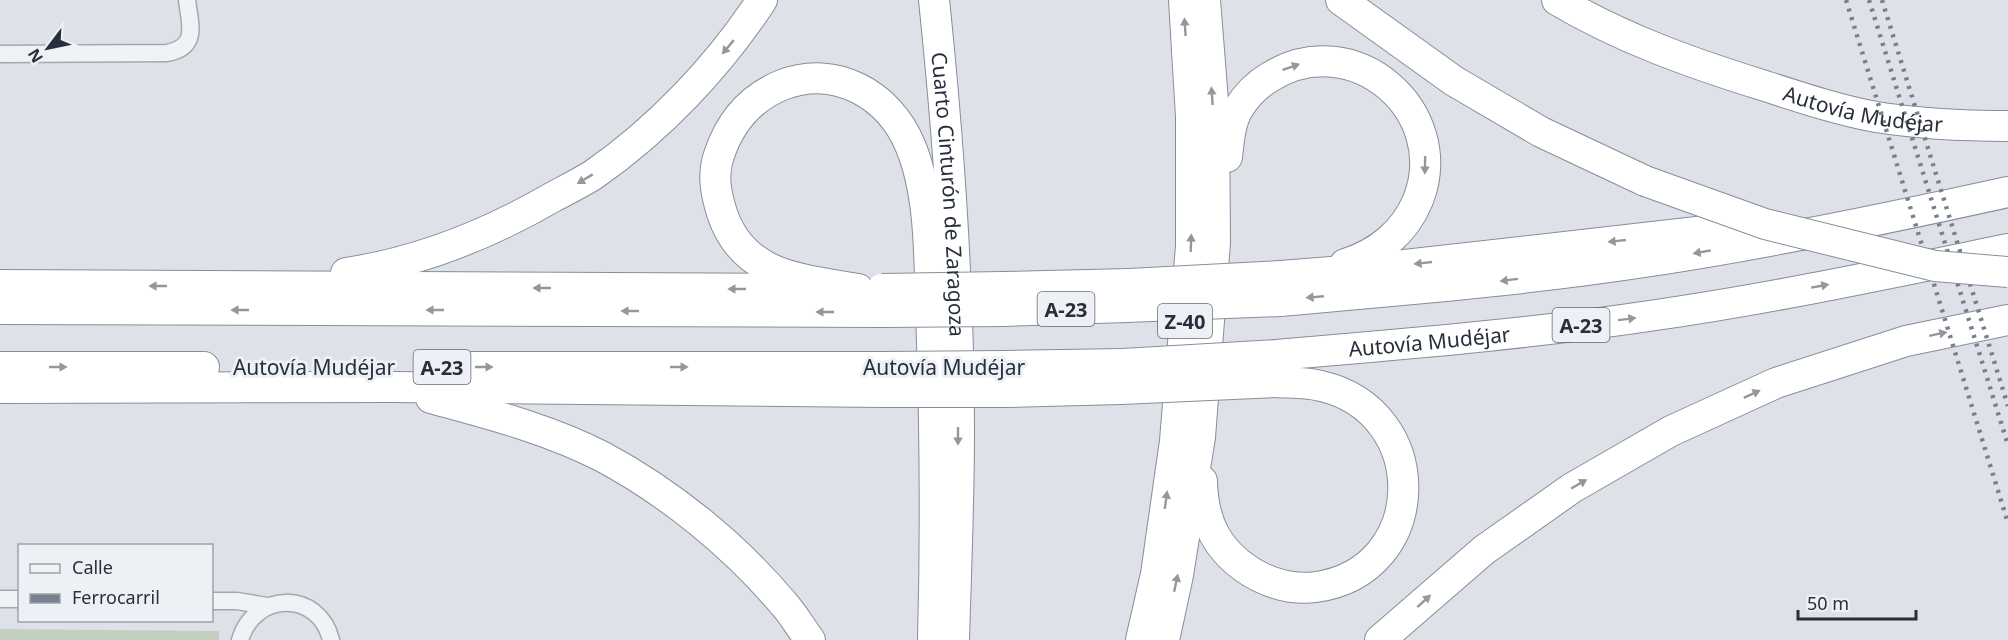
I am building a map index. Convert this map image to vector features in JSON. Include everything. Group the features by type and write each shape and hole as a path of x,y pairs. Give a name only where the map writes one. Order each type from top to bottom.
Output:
{"highway":[{"path":"214,286 313,278 373,269 455,245 527,212 592,175 648,131 700,81 743,30 762,0"},
{"name":"Cuarto Cinturón de Zaragoza","path":"934,0 947,123 953,235 959,430 954,640"},
{"name":"Z-40","path":"1141,640 1156,574 1175,441 1191,246 1191,117 1184,0"},
{"path":"1205,0 1214,114 1215,243"},
{"path":"1341,0 1464,87 1541,132 1646,181 1776,227 1935,266 2008,272"},
{"name":"Autovía Mudéjar","path":"1557,0 1613,30 1658,49 1720,72 1797,96 1875,116 1937,124 2008,126"},
{"path":"1164,640 1178,575 1200,437 1215,243 1232,124 1239,108 1250,94 1263,81 1277,72 1301,64 1324,61 1341,62 1358,67 1389,86 1404,101 1415,118 1425,156 1422,190 1414,210 1390,241 1373,252 1350,262 1311,274 1280,288"},
{"path":"875,297 794,277 764,266 741,248 724,220 715,183 717,163 729,128 741,113 770,90 790,82 827,80 850,85 874,96 900,124 918,166 928,243 935,428 933,640"},
{"name":"A-23","path":"0,309 875,297 1004,299 1491,282 1651,261 1863,224 2008,192"},
{"path":"1311,274 1813,219 1863,224"},
{"name":"Autovía Mudéjar","path":"0,367 885,380 1122,376 1276,368 1491,336 1657,315 1882,275 2008,249"},
{"path":"0,285 214,286 875,297"},
{"path":"1380,640 1484,550 1572,488 1671,432 1776,383 1906,341 2008,320"},
{"path":"1200,437 1202,489 1207,520 1219,543 1243,567 1273,583 1288,587 1309,588 1330,585 1348,578 1365,567 1380,553 1392,536 1400,509 1404,488 1403,470 1396,448 1388,432 1373,414 1358,402 1276,368"},
{"path":"0,388 393,387 885,380"},
{"path":"393,387 538,430 603,457 669,498 730,547 783,603 810,640"}],"street":[{"path":"0,54 167,53 183,48 188,43 190,26 187,0"},
{"path":"0,599 18,599"},
{"path":"213,601 237,601 267,606 285,602 307,608 323,622 331,640"},
{"path":"240,640 249,620 267,606"}],"green space":[{"path":"0,629 219,631 219,640 0,640"}],"railway":[{"path":"1846,0 2008,523"},
{"path":"1869,0 2008,445"},
{"path":"1882,0 2008,406"}]}
